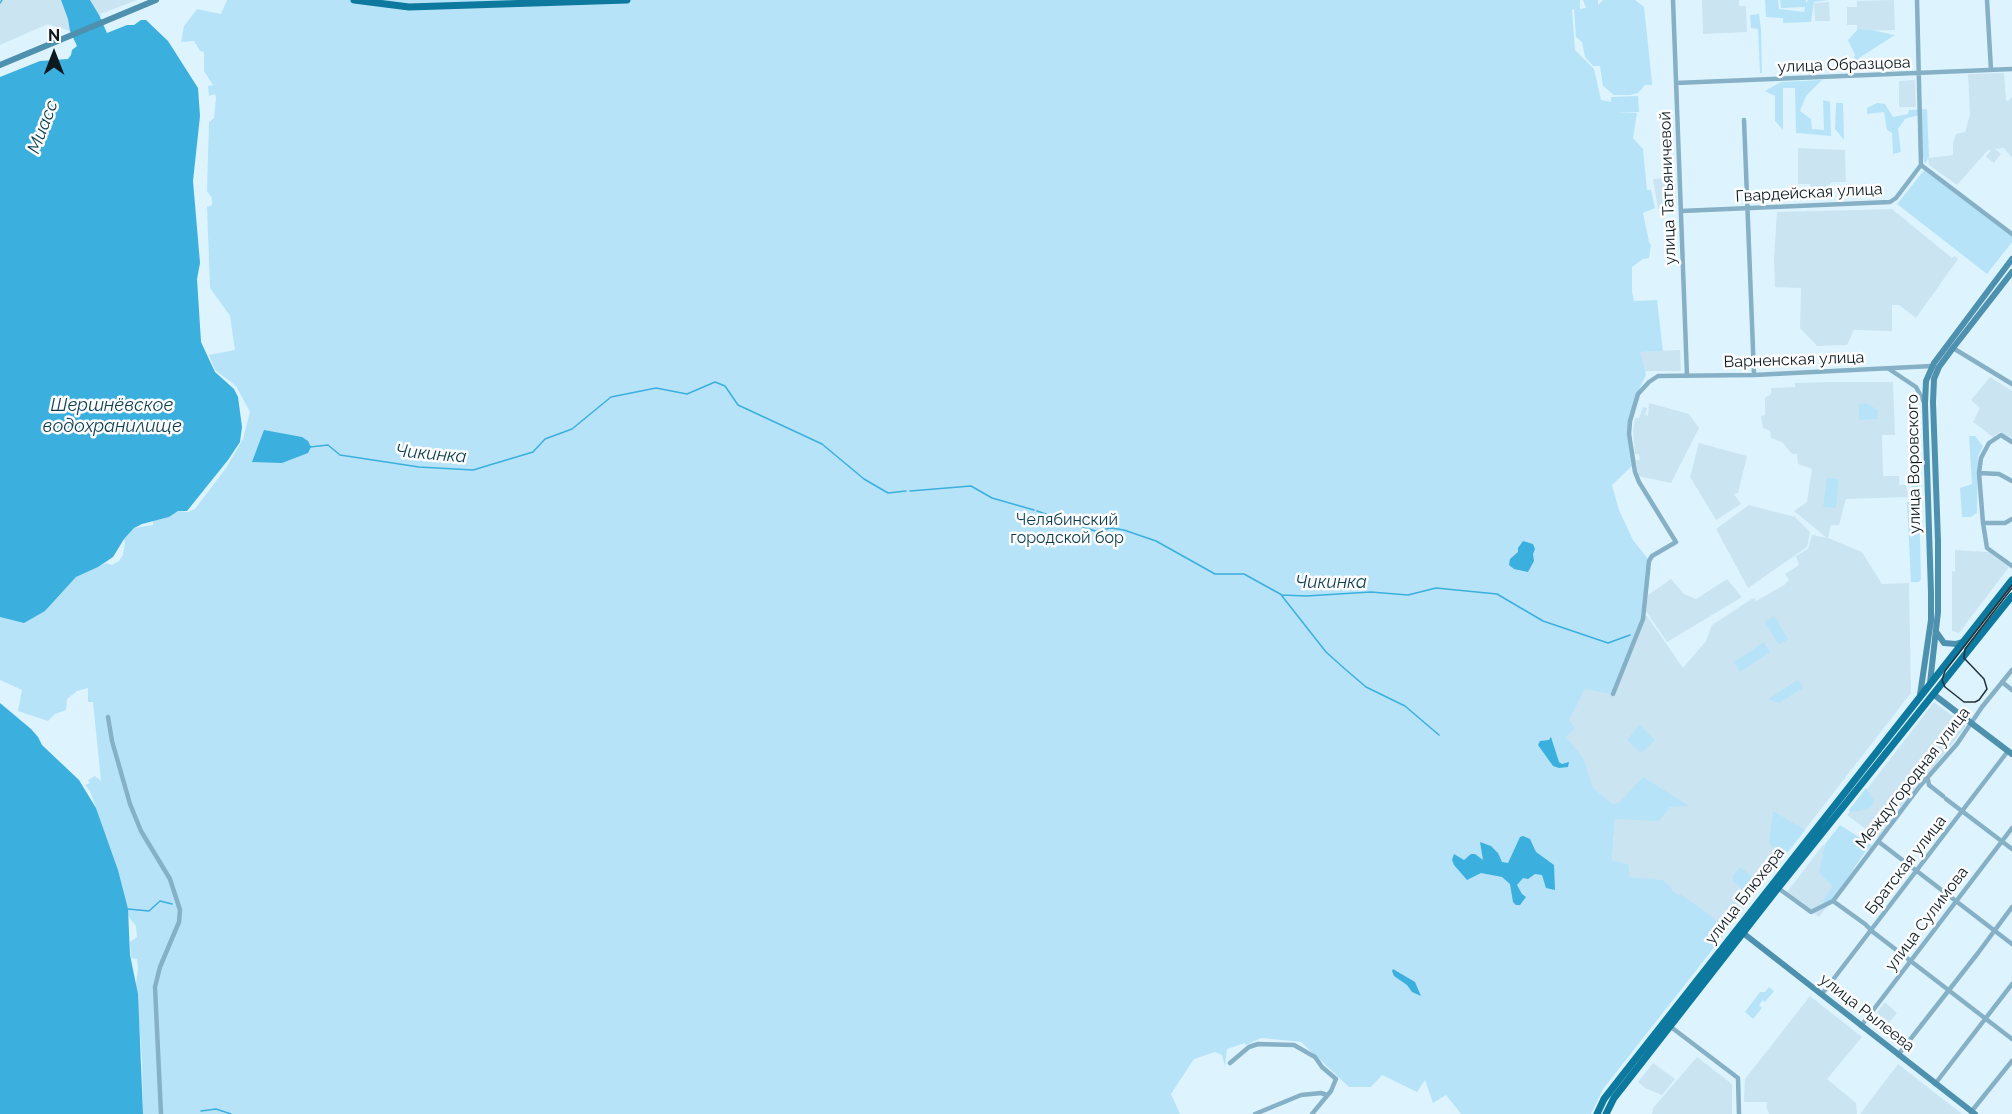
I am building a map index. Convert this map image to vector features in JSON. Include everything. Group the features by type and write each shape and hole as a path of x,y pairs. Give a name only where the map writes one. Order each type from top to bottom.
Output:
{"main road":[{"path":"0,65 156,0"},
{"path":"354,0 409,7 627,0"},
{"name":"улица Воровского","path":"1919,696 1930,620 1931,592 1924,404 1926,381 1932,366 2012,260"},
{"name":"улица Воровского","path":"1933,694 1930,683 1938,612 1934,382 1939,367 2012,272"},
{"path":"1930,683 2012,579"},
{"name":"улица Блюхера","path":"1606,1114 1614,1098 1778,888 2012,596"},
{"path":"1936,631 1944,643 1963,642"},
{"name":"улица Блюхера","path":"1598,1114 1617,1081 1930,683"},
{"path":"1919,696 1927,693 1933,694 2010,752"},
{"path":"1737,927 1743,933"},
{"name":"улица Рылеева","path":"1743,933 1973,1113"}],"street":[{"name":"улица Татьяничевой","path":"1673,0 1687,376"},
{"path":"1917,0 1921,165 2012,234"},
{"path":"1987,0 1991,70"},
{"name":"улица Образцова","path":"1676,83 2012,69"},
{"path":"1744,120 1754,375"},
{"name":"Гвардейская улица","path":"1681,211 1890,202 1896,198 1921,165"},
{"path":"1953,348 2012,384"},
{"name":"Варненская улица","path":"1613,694 1643,619 1649,561 1652,556 1676,542 1635,472 1629,434 1630,420 1638,394 1649,382 1658,376 1754,375 1932,366"},
{"path":"1890,369 1916,387 1924,404"},
{"path":"2012,442 2001,435 1989,443 1981,458 1979,473 1987,548 2012,566"},
{"path":"1979,473 1999,474 2012,481"},
{"path":"1983,524 2005,523 2012,519"},
{"name":"Междугородная улица","path":"1833,901 2012,670"},
{"path":"2002,682 2012,690"},
{"path":"108,717 112,741 130,804 141,831 170,879 180,906 179,922 160,966 155,987 161,1114"},
{"name":"Братская улица","path":"1822,994 2010,752"},
{"path":"1928,780 1929,785 2012,849"},
{"name":"улица Сулимова","path":"1862,1026 2012,828"},
{"path":"1879,842 2012,944"},
{"path":"1778,888 1811,912 1833,901 2012,1039"},
{"path":"1898,1055 2012,907"},
{"path":"1935,1084 2012,984"},
{"path":"1671,1027 1738,1078 1739,1114"},
{"path":"1230,1063 1249,1047 1258,1044 1294,1045 1315,1057 1322,1067 1336,1079 1331,1091 1312,1114"},
{"path":"1973,1113 2012,1061"},
{"path":"1256,1114 1301,1095 1321,1093 1327,1095"}],"shaded area":[{"path":"0,0 137,0 100,14 102,21 71,34 70,31 48,24 0,45"},
{"path":"1702,0 1739,0 1739,6 1746,6 1747,32 1703,34"},
{"path":"1894,0 1895,30 1857,31 1857,25 1847,25 1847,7 1857,7 1857,1"},
{"path":"1829,2 1830,21 1815,21 1814,3"},
{"path":"2004,73 2006,100 2012,97 2012,158 2004,148 1995,149 2001,154 1994,163 1986,157 1991,150 1988,150 1957,185 1929,165 1928,158 1953,155 1956,134 1965,132 1970,114 1968,74"},
{"path":"1915,80 1916,107 1899,107 1899,81"},
{"path":"1798,148 1845,150 1846,182 1832,182 1826,187 1798,184"},
{"path":"1675,177 1676,208 1665,206 1658,209 1653,179"},
{"path":"1892,209 1952,258 1955,256 1958,259 1916,318 1899,305 1892,305 1892,331 1854,330 1847,345 1817,346 1800,328 1801,288 1775,287 1777,212"},
{"path":"1680,350 1681,371 1641,371 1636,352"},
{"path":"1990,377 2012,391 2012,438 2000,432 1993,437 1973,422 1980,408 1971,400"},
{"path":"1893,382 1895,435 1882,435 1883,476 1899,476 1899,485 1906,485 1908,497 1846,499 1839,525 1831,525 1828,538 1862,552 1882,584 1909,583 1911,693 1665,1010 1629,877 1612,860 1615,819 1558,751 1579,683 1604,686 1614,695 1645,616 1683,668 1706,641 1712,625 1750,600 1754,598 1756,601 1784,585 1789,580 1785,574 1799,565 1796,556 1808,549 1812,535 1827,538 1794,511 1807,502 1812,469 1798,464 1797,454 1792,454 1782,442 1771,438 1770,431 1763,428 1761,416 1765,415 1765,398 1771,394 1771,388 1795,387 1795,383"},
{"path":"1649,403 1689,414 1699,428 1671,483 1638,476 1636,460 1640,460 1639,454 1635,454 1633,430 1635,418 1639,418 1643,407 1647,408 1645,415 1648,416"},
{"path":"1699,443 1747,456 1738,493 1734,494 1741,504 1716,520 1690,477"},
{"path":"1749,505 1795,517 1810,532 1807,547 1748,588 1716,529"},
{"path":"1955,550 1988,552 2009,567 1959,633 1952,631 1952,571 1955,572"},
{"path":"1671,579 1684,594 1696,599 1727,579 1742,597 1667,642 1646,611 1648,595"},
{"path":"1934,702 1966,726 1878,838 1847,815"},
{"path":"1823,845 1855,870 1819,917 1787,892"},
{"path":"1810,996 1862,1037 1827,1079 1856,1103 1857,1114 1769,1114 1766,1106 1768,1102 1744,1102 1745,1079"},
{"path":"1885,1002 1897,1013 1885,1028 1872,1019"},
{"path":"1697,1057 1732,1084 1732,1114 1652,1114 1653,1108"},
{"path":"1653,1063 1675,1079 1662,1095 1645,1088 1638,1082"},
{"path":"1898,1064 1962,1114 1860,1114"}],"green space":[{"name":"Челябинский городской бор","path":"227,0 1580,0 1580,9 1586,8 1583,0 1598,0 1598,5 1603,0 1635,0 1644,7 1652,85 1645,85 1638,93 1630,95 1614,95 1603,86 1600,66 1593,66 1585,57 1582,42 1576,37 1574,10 1577,9 1572,10 1575,50 1594,69 1601,100 1611,102 1611,97 1638,96 1639,112 1617,113 1637,113 1633,138 1643,149 1647,190 1651,190 1655,208 1643,213 1651,245 1649,258 1643,259 1632,267 1632,291 1634,301 1657,300 1663,351 1640,352 1646,375 1637,394 1629,423 1632,466 1612,485 1619,510 1633,540 1648,559 1641,619 1611,694 1585,689 1569,720 1575,729 1566,737 1583,758 1593,788 1612,804 1619,803 1643,777 1689,806 1670,807 1659,821 1615,819 1612,860 1629,865 1629,877 1662,880 1672,888 1671,890 1710,915 1727,931 1603,1089 1591,1114 1461,1114 1446,1095 1433,1103 1425,1080 1417,1092 1382,1075 1371,1087 1349,1087 1301,1042 1261,1038 1246,1045 1245,1043 1227,1049 1225,1066 1222,1055 1215,1052 1194,1059 1171,1094 1180,1114 143,1114 142,1060 136,983 138,969 137,959 131,958 130,942 137,937 136,926 128,916 118,870 90,791 85,785 90,783 88,780 95,776 101,781 93,702 88,702 88,688 77,691 67,699 66,710 55,714 48,721 18,711 22,690 0,680 0,617 17,621 45,611 76,577 106,563 112,565 119,561 123,555 124,539 134,528 153,525 153,521 169,517 178,511 188,512 195,509 226,468 243,439 250,412 236,386 215,370 209,355 235,350 230,316 210,288 207,207 212,205 212,198 207,191 209,122 214,118 216,98 215,94 209,96 208,86 213,85 204,71 204,52 200,51 194,41 181,42 184,26 197,9 221,14"},
{"path":"1765,0 1778,0 1779,9 1804,12 1805,7 1781,8 1780,0 1806,0 1806,3 1808,0 1828,0 1814,2 1811,22 1783,23 1783,18 1766,17"},
{"path":"1759,14 1762,73 1760,73 1758,29 1751,28 1750,15"},
{"path":"1858,29 1895,35 1859,58 1857,71 1849,70 1855,55 1848,40"},
{"path":"1822,80 1806,96 1800,111 1811,119 1812,129 1824,130 1823,100 1830,102 1831,136 1796,133 1795,88 1783,88 1783,130 1775,121 1775,96 1765,91 1781,82"},
{"path":"1836,103 1843,103 1844,140 1835,129"},
{"path":"1877,103 1885,104 1893,117 1908,114 1909,110 1927,109 1929,157 1925,164 1922,153 1922,114 1905,119 1898,129 1901,152 1893,154 1892,133 1887,130 1884,112 1867,114 1867,108"},
{"path":"1925,169 2012,236 2012,242 1987,274 1897,204"},
{"path":"1866,403 1878,410 1877,419 1859,420 1859,404"},
{"path":"1917,410 1918,442 1909,443 1907,411"},
{"path":"1969,436 1975,436 1983,446 1978,456 1977,513 1971,517 1962,517 1960,488 1972,484"},
{"path":"1911,464 1920,464 1920,492 1912,495"},
{"path":"1827,478 1839,479 1836,508 1823,507"},
{"path":"1907,502 1919,502 1921,579 1919,582 1911,582"},
{"path":"1774,616 1788,639 1779,645 1765,622"},
{"path":"1764,642 1770,652 1740,672 1734,662"},
{"path":"1798,680 1803,688 1779,703 1768,699"},
{"path":"1639,725 1655,740 1641,753 1627,740"},
{"path":"1866,788 1874,800 1871,807 1850,812 1849,810"},
{"path":"1773,811 1805,830 1774,870 1768,865 1776,852 1769,842"},
{"path":"1840,825 1873,846 1866,851 1830,902 1821,903 1833,886 1819,873 1825,844"},
{"path":"1740,867 1754,878 1745,891 1733,881 1733,875"},
{"path":"1769,987 1774,991 1765,1002 1763,1000 1759,1005 1762,1008 1753,1019 1745,1012 1760,992 1765,992"}],"water":[{"name":"Шершнёвское водохранилище","path":"61,0 90,0 107,33 146,20 168,41 198,88 200,116 193,181 200,263 197,279 201,342 215,372 234,389 238,397 242,427 240,442 187,511 178,511 169,517 134,528 113,557 76,577 45,611 24,623 0,617 0,77 40,61 68,59 72,50 77,46"},
{"path":"264,430 302,437 311,447 308,453 282,463 252,462"},
{"path":"1523,541 1533,544 1535,549 1534,561 1528,572 1514,569 1509,565 1510,559 1518,552"},
{"path":"0,703 31,729 42,745 79,780 96,808 118,870 128,909 130,955 138,994 143,1114 0,1114"},
{"path":"1551,737 1559,762 1562,764 1569,762 1568,767 1553,766 1538,745 1540,741 1549,740"},
{"path":"1520,837 1530,839 1536,852 1554,865 1555,890 1546,888 1542,875 1535,874 1528,879 1523,878 1517,885 1526,897 1520,905 1513,902 1510,884 1502,877 1481,873 1467,880 1452,860 1454,854 1464,860 1471,854 1475,854 1483,860 1480,842 1491,846 1498,853 1502,862 1508,863"},
{"path":"1393,969 1415,982 1421,996 1412,992 1407,985 1394,976"}],"waterway":[{"name":"Чикинка","path":"310,447 328,445 340,455 419,467 473,470 533,452 545,439 572,429 611,397 656,388 687,394 715,382 725,386 738,405 822,444 864,479 888,493 906,491"},
{"name":"Чикинка","path":"910,491 971,486 992,498 1034,510"},
{"name":"Чикинка","path":"1037,511 1095,531 1111,528 1124,530 1156,541 1215,574 1244,574 1282,595 1306,596 1371,592 1408,595 1436,588 1497,594 1543,621 1608,643 1630,635"},
{"path":"1282,596 1326,652 1345,669 1366,687 1405,706 1439,735"},
{"path":"128,909 149,911 160,901 172,904"},
{"path":"201,1111 216,1109 231,1114"}],"tram line":[{"path":"2012,585 1945,671 1942,680 1945,687 1964,702 1979,700 1987,689 1984,679 1964,658 1965,649 2012,588"}],"water label":[{"name":"Миасс","path":"43,127"}]}
